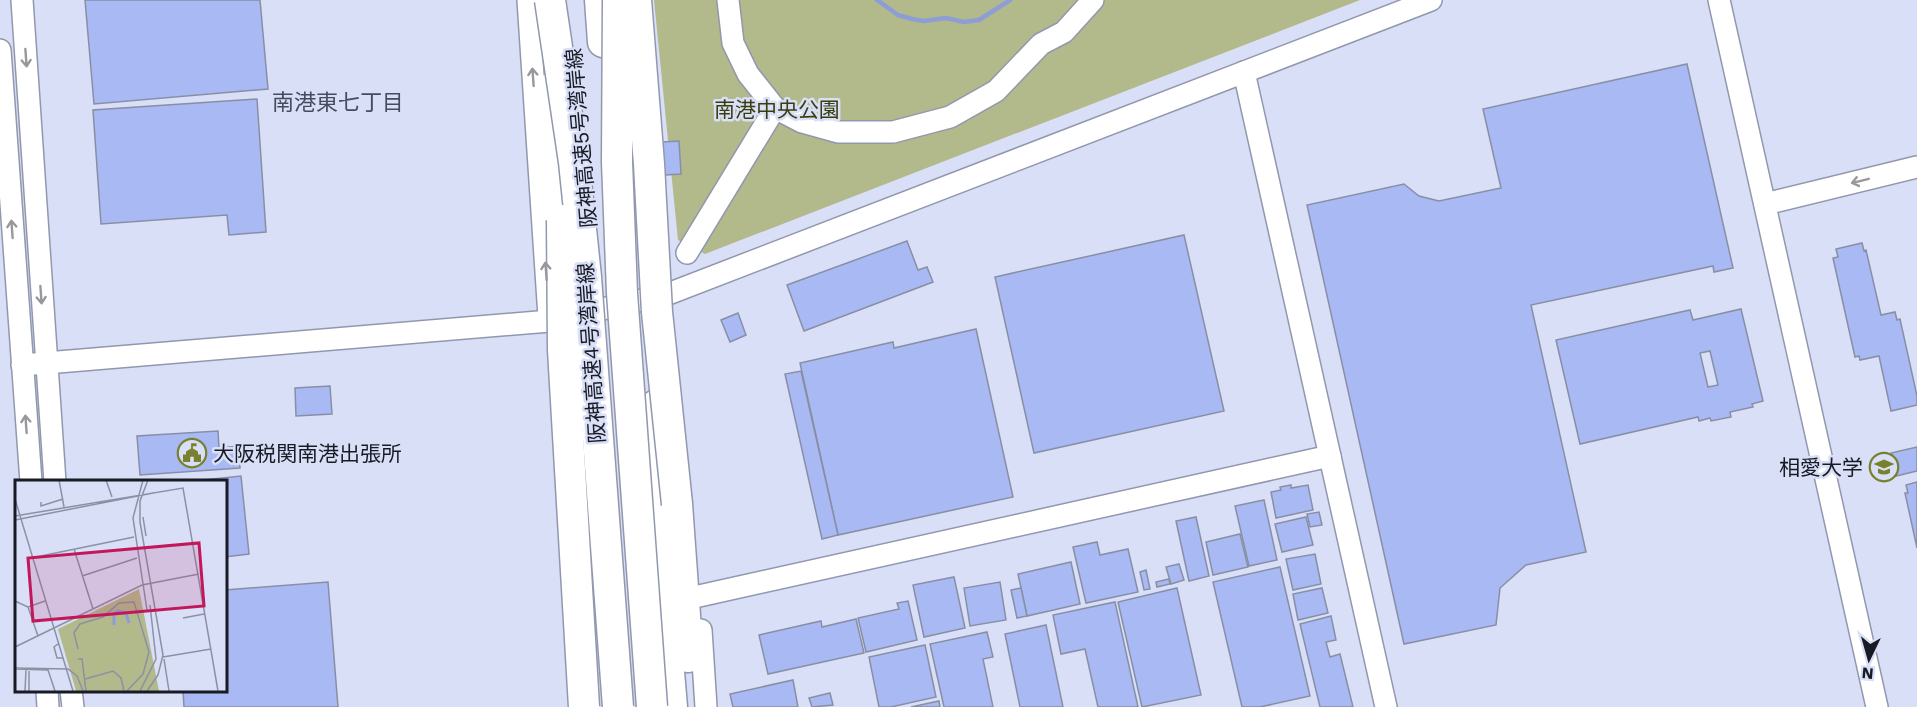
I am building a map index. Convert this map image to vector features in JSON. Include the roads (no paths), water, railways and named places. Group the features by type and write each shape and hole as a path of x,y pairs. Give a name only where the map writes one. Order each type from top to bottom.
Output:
{"highway":[{"path":"540,0 578,352 606,707"},
{"name":"阪神高速4号湾岸線","path":"550,0 574,162 586,277 618,707"},
{"name":"阪神高速5号湾岸線","path":"569,0 592,265 625,707"},
{"name":"阪神高速5号湾岸線","path":"600,0 616,293 646,707"},
{"name":"阪神高速4号湾岸線","path":"618,0 617,162 622,293 652,707"},
{"path":"636,0 663,303 692,707"},
{"path":"562,220 563,350 585,707"},
{"path":"663,303 655,507 672,707"}],"street":[{"path":"22,0 45,363 55,480"},
{"path":"528,0 574,707"},
{"path":"645,0 657,142"},
{"path":"728,0 733,43 748,74 775,108 802,123 838,132 893,132 950,117 996,91 1041,44 1064,32 1093,0"},
{"path":"22,365 550,321 663,303 1431,0"},
{"path":"1719,0 1872,706"},
{"path":"0,51 31,480"},
{"path":"1244,72 1386,707"},
{"path":"687,253 775,108"},
{"path":"1765,204 1917,167"},
{"path":"659,175 663,303 699,596 706,707"},
{"path":"699,596 1330,456"},
{"path":"47,692 48,707"},
{"path":"71,692 73,707"}],"waterway":[{"path":"877,0 898,15 912,19 924,21 946,18 964,22 979,20 1010,0"}],"place":[{"name":"大阪税関南港出張所","path":"192,453"},
{"name":"相愛大学","path":"1884,467"}],"district":[{"name":"南港東七丁目","path":"338,102"}],"park label":[{"name":"南港中央公園","path":"777,109"}]}
